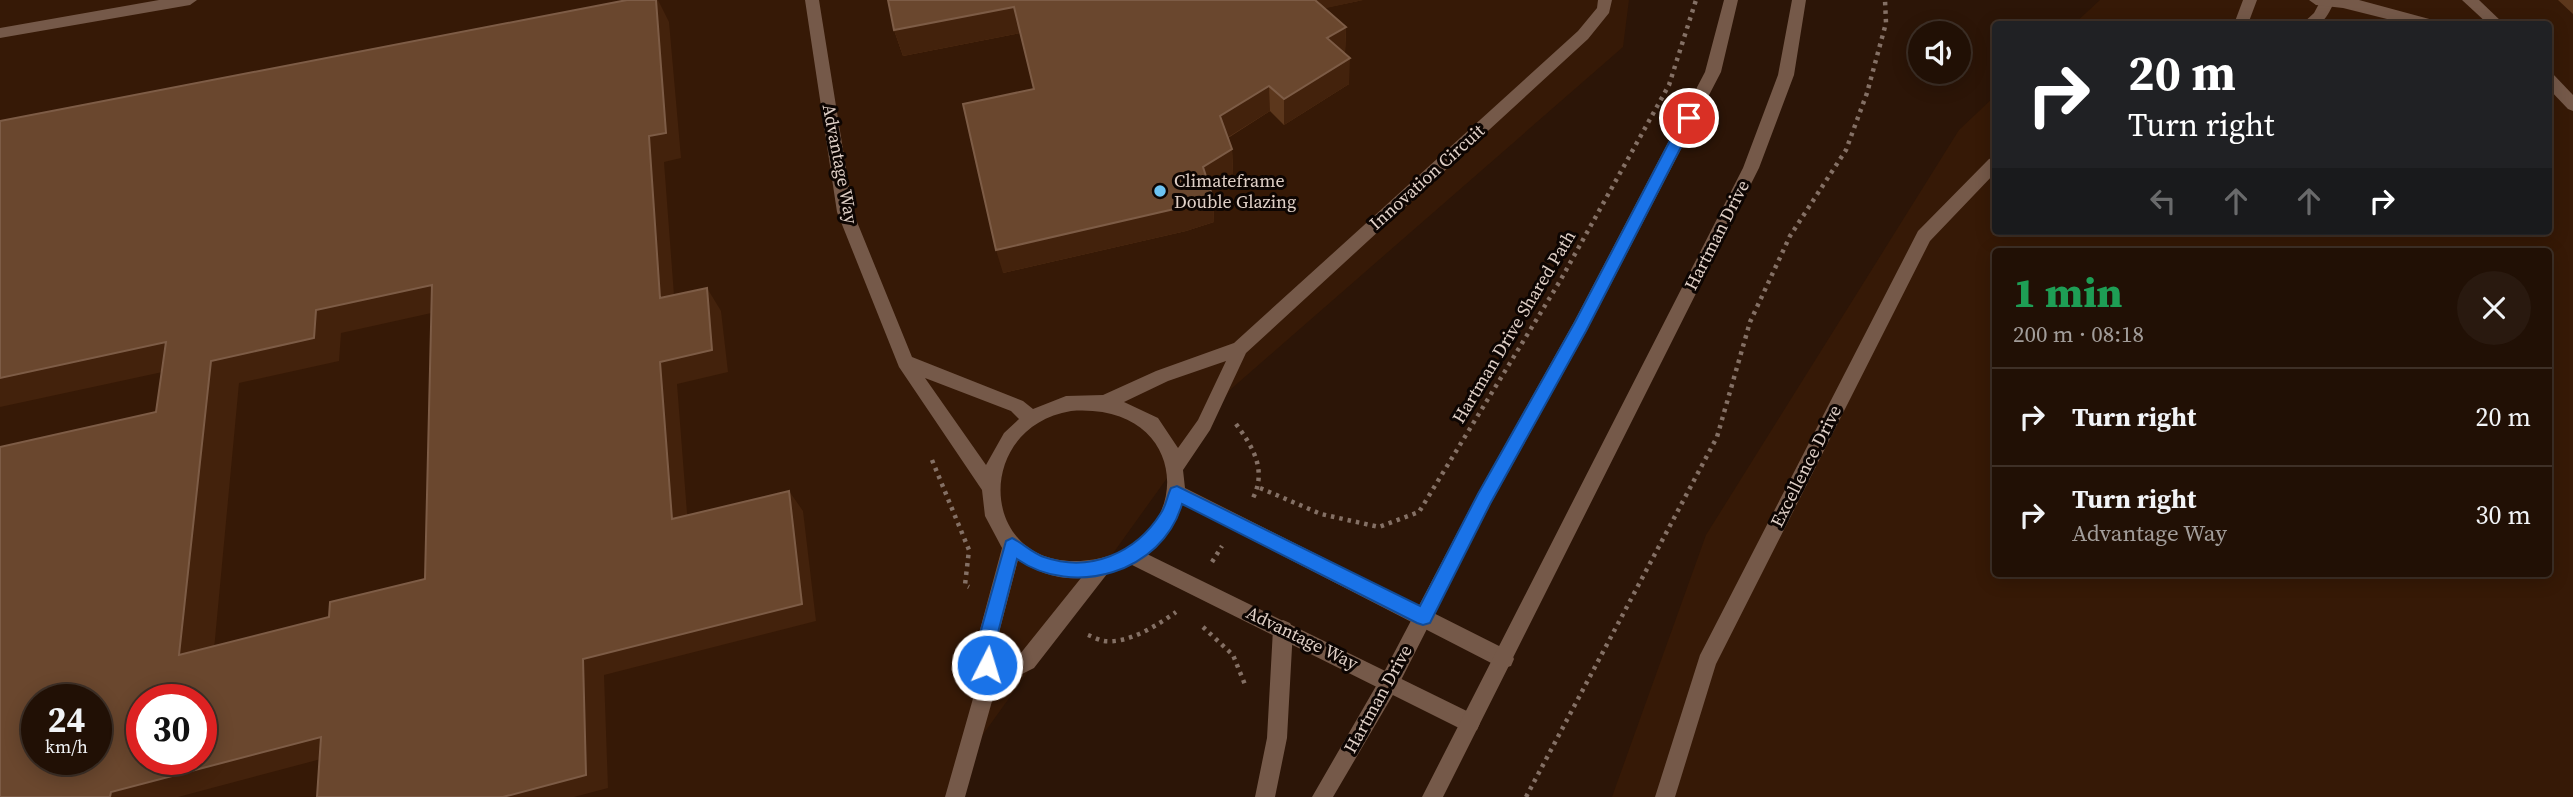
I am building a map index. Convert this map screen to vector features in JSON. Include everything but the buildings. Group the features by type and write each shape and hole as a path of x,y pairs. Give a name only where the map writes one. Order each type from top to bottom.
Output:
{"street":[{"path":"0,33 190,0"},
{"name":"Advantage Way","path":"811,0 845,212 905,362 989,485"},
{"name":"Innovation Circuit","path":"1176,466 1204,425 1240,348 1584,34 1604,9 1605,0"},
{"name":"Hartman Drive","path":"1322,797 1390,681 1484,499 1580,327 1713,72 1731,0"},
{"name":"Hartman Drive","path":"1432,797 1751,168 1786,75 1799,0"},
{"path":"2242,21 2250,0"},
{"path":"2348,5 2378,0"},
{"path":"2469,0 2494,21"},
{"path":"2313,21 2319,17 2322,2 2348,5 2415,21"},
{"path":"2552,83 2573,107"},
{"path":"2552,94 2573,107"},
{"name":"Excellence Drive","path":"1665,797 1707,662 1924,236 1992,166"},
{"name":"Innovation Circuit","path":"1104,402 1162,376 1240,348"},
{"path":"905,362 1017,406 1031,419"},
{"path":"1104,402 1145,419 1165,439 1176,466 1177,493 1171,513 1152,540 1132,556 1100,568 1066,571 1038,564 1012,546 994,519 989,485 998,456 1008,440 1031,419 1066,404 1104,402"},
{"path":"1177,493 1504,659"},
{"path":"955,797 988,681 985,648 1012,546"},
{"name":"Advantage Way","path":"1132,556 1390,681 1470,723"},
{"path":"988,681 1027,661 1100,568"},
{"path":"1265,797 1277,738 1283,629"}],"path":[{"name":"Hartman Drive Shared Path","path":"1260,488 1321,514 1379,527 1419,512 1560,281 1663,96 1696,0"},
{"path":"1526,797 1717,437 1750,322 1790,236 1846,150 1867,93 1886,23 1885,0"},
{"path":"1203,626 1233,655 1249,693"}],"shaded area":[{"path":"0,0 1629,0 1623,47 1231,389 974,747 963,797 0,797"},
{"path":"2100,0 2573,0 2573,797 1612,797 1706,535 1959,130 1992,99 1992,235 2552,235 2552,21 2077,21"}],"place":[{"name":"Climateframe Double Glazing","path":"1160,191"}],"route":[{"path":"987,665 985,648 1012,546 1038,564 1066,571 1100,568 1132,556 1152,540 1171,513 1177,493 1423,617 1484,499 1580,327 1689,118"}]}
